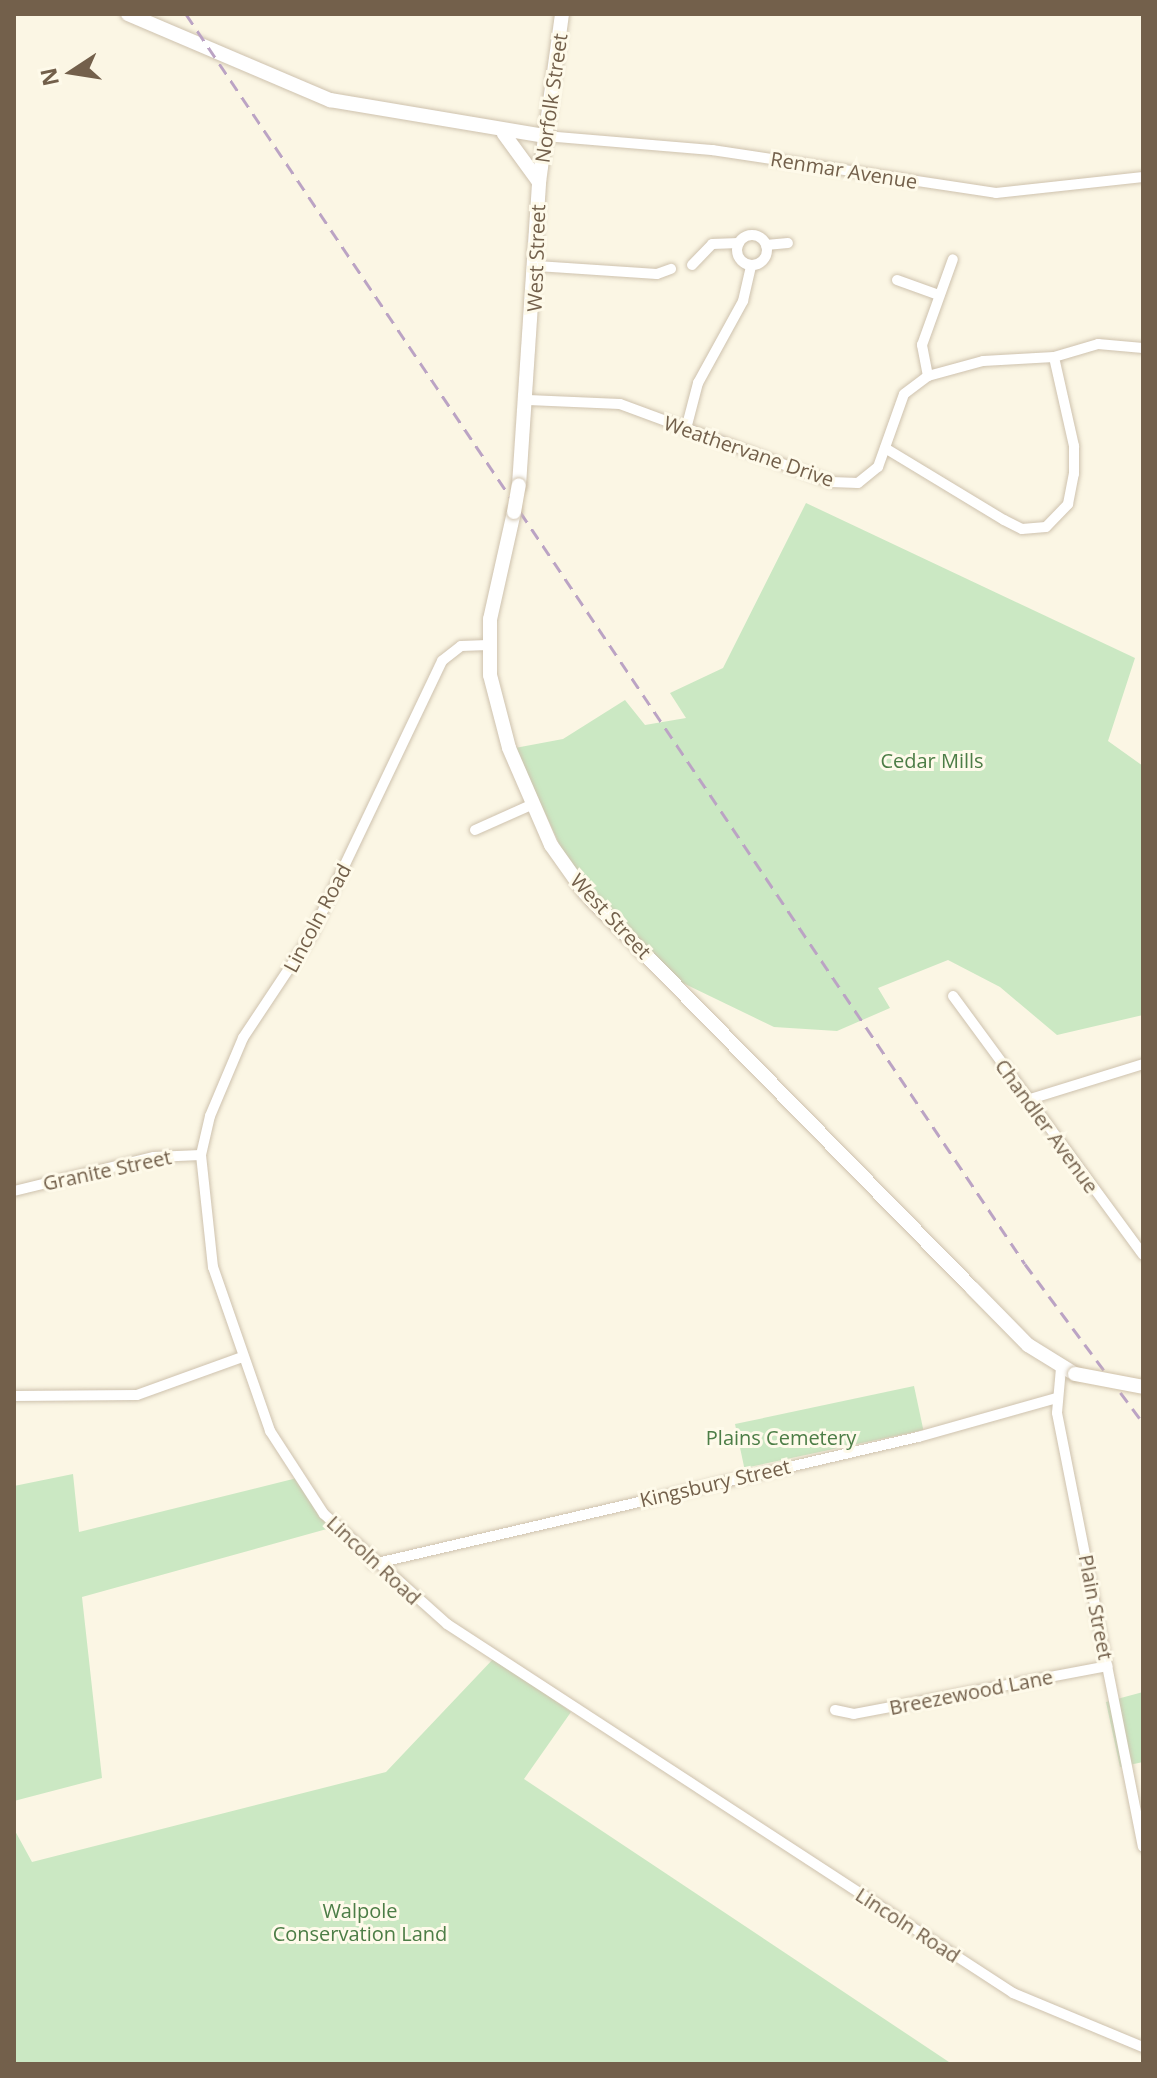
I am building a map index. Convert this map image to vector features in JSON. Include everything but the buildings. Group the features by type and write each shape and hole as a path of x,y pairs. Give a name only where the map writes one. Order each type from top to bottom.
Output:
{"main road":[{"path":"128,14 330,100 504,134 544,136"},
{"name":"Norfolk Street","path":"539,182 562,14"},
{"path":"504,134 539,182"},
{"name":"West Street","path":"539,182 537,266 519,485 488,645 493,695 531,805 585,893 1010,1326 1068,1371 1143,1387"}],"street":[{"name":"Renmar Avenue","path":"544,136 712,150 996,193 1143,177"},
{"path":"692,265 712,244 739,243 750,235 766,245 788,243"},
{"path":"739,243 739,258 751,265"},
{"path":"686,429 698,383 738,311 751,265 764,259 766,245"},
{"path":"928,376 922,345 953,259"},
{"path":"537,266 657,274 671,269"},
{"path":"897,280 939,295"},
{"name":"Weathervane Drive","path":"528,400 599,400 847,484 871,478 904,394 928,376 983,361 1054,357 1098,344 1143,348"},
{"path":"885,448 1022,529 1046,527 1068,504 1074,474 1074,446 1054,357"},
{"name":"Lincoln Road","path":"488,645 458,647 439,666 312,934 243,1038 213,1105 201,1155 213,1267 240,1358 299,1483 373,1564 447,1624 1013,1993 1143,2047"},
{"path":"475,830 531,805"},
{"name":"Chandler Avenue","path":"953,996 1143,1255"},
{"path":"1027,1100 1143,1064"},
{"name":"Granite Street","path":"14,1191 154,1157 201,1155"},
{"path":"14,1396 137,1395 240,1358"},
{"name":"Plain Street","path":"1068,1371 1057,1398 1143,1847"},
{"name":"Kingsbury Street","path":"373,1564 1057,1398"},
{"name":"Breezewood Lane","path":"835,1710 854,1714 1107,1666"}],"green space":[{"name":"Cedar Mills","path":"806,503 1135,658 1108,741 1143,766 1143,1015 1057,1035 1000,987 948,960 878,988 890,1008 837,1031 774,1027 658,971 581,891 515,748 563,739 625,700 645,725 686,718 670,693 723,668"},
{"name":"Plains Cemetery","path":"914,1386 923,1430 744,1468 735,1424"},
{"path":"73,1474 79,1532 305,1476 334,1527 82,1597 102,1778 14,1801 14,1486"},
{"name":"Walpole Conservation Land","path":"495,1657 571,1712 524,1779 952,2064 14,2064 14,1829 32,1862 386,1772"},
{"path":"1143,1692 1143,1762 1120,1767 1106,1702"}],"railway":[{"path":"186,14 1025,1264 1143,1423"}]}
